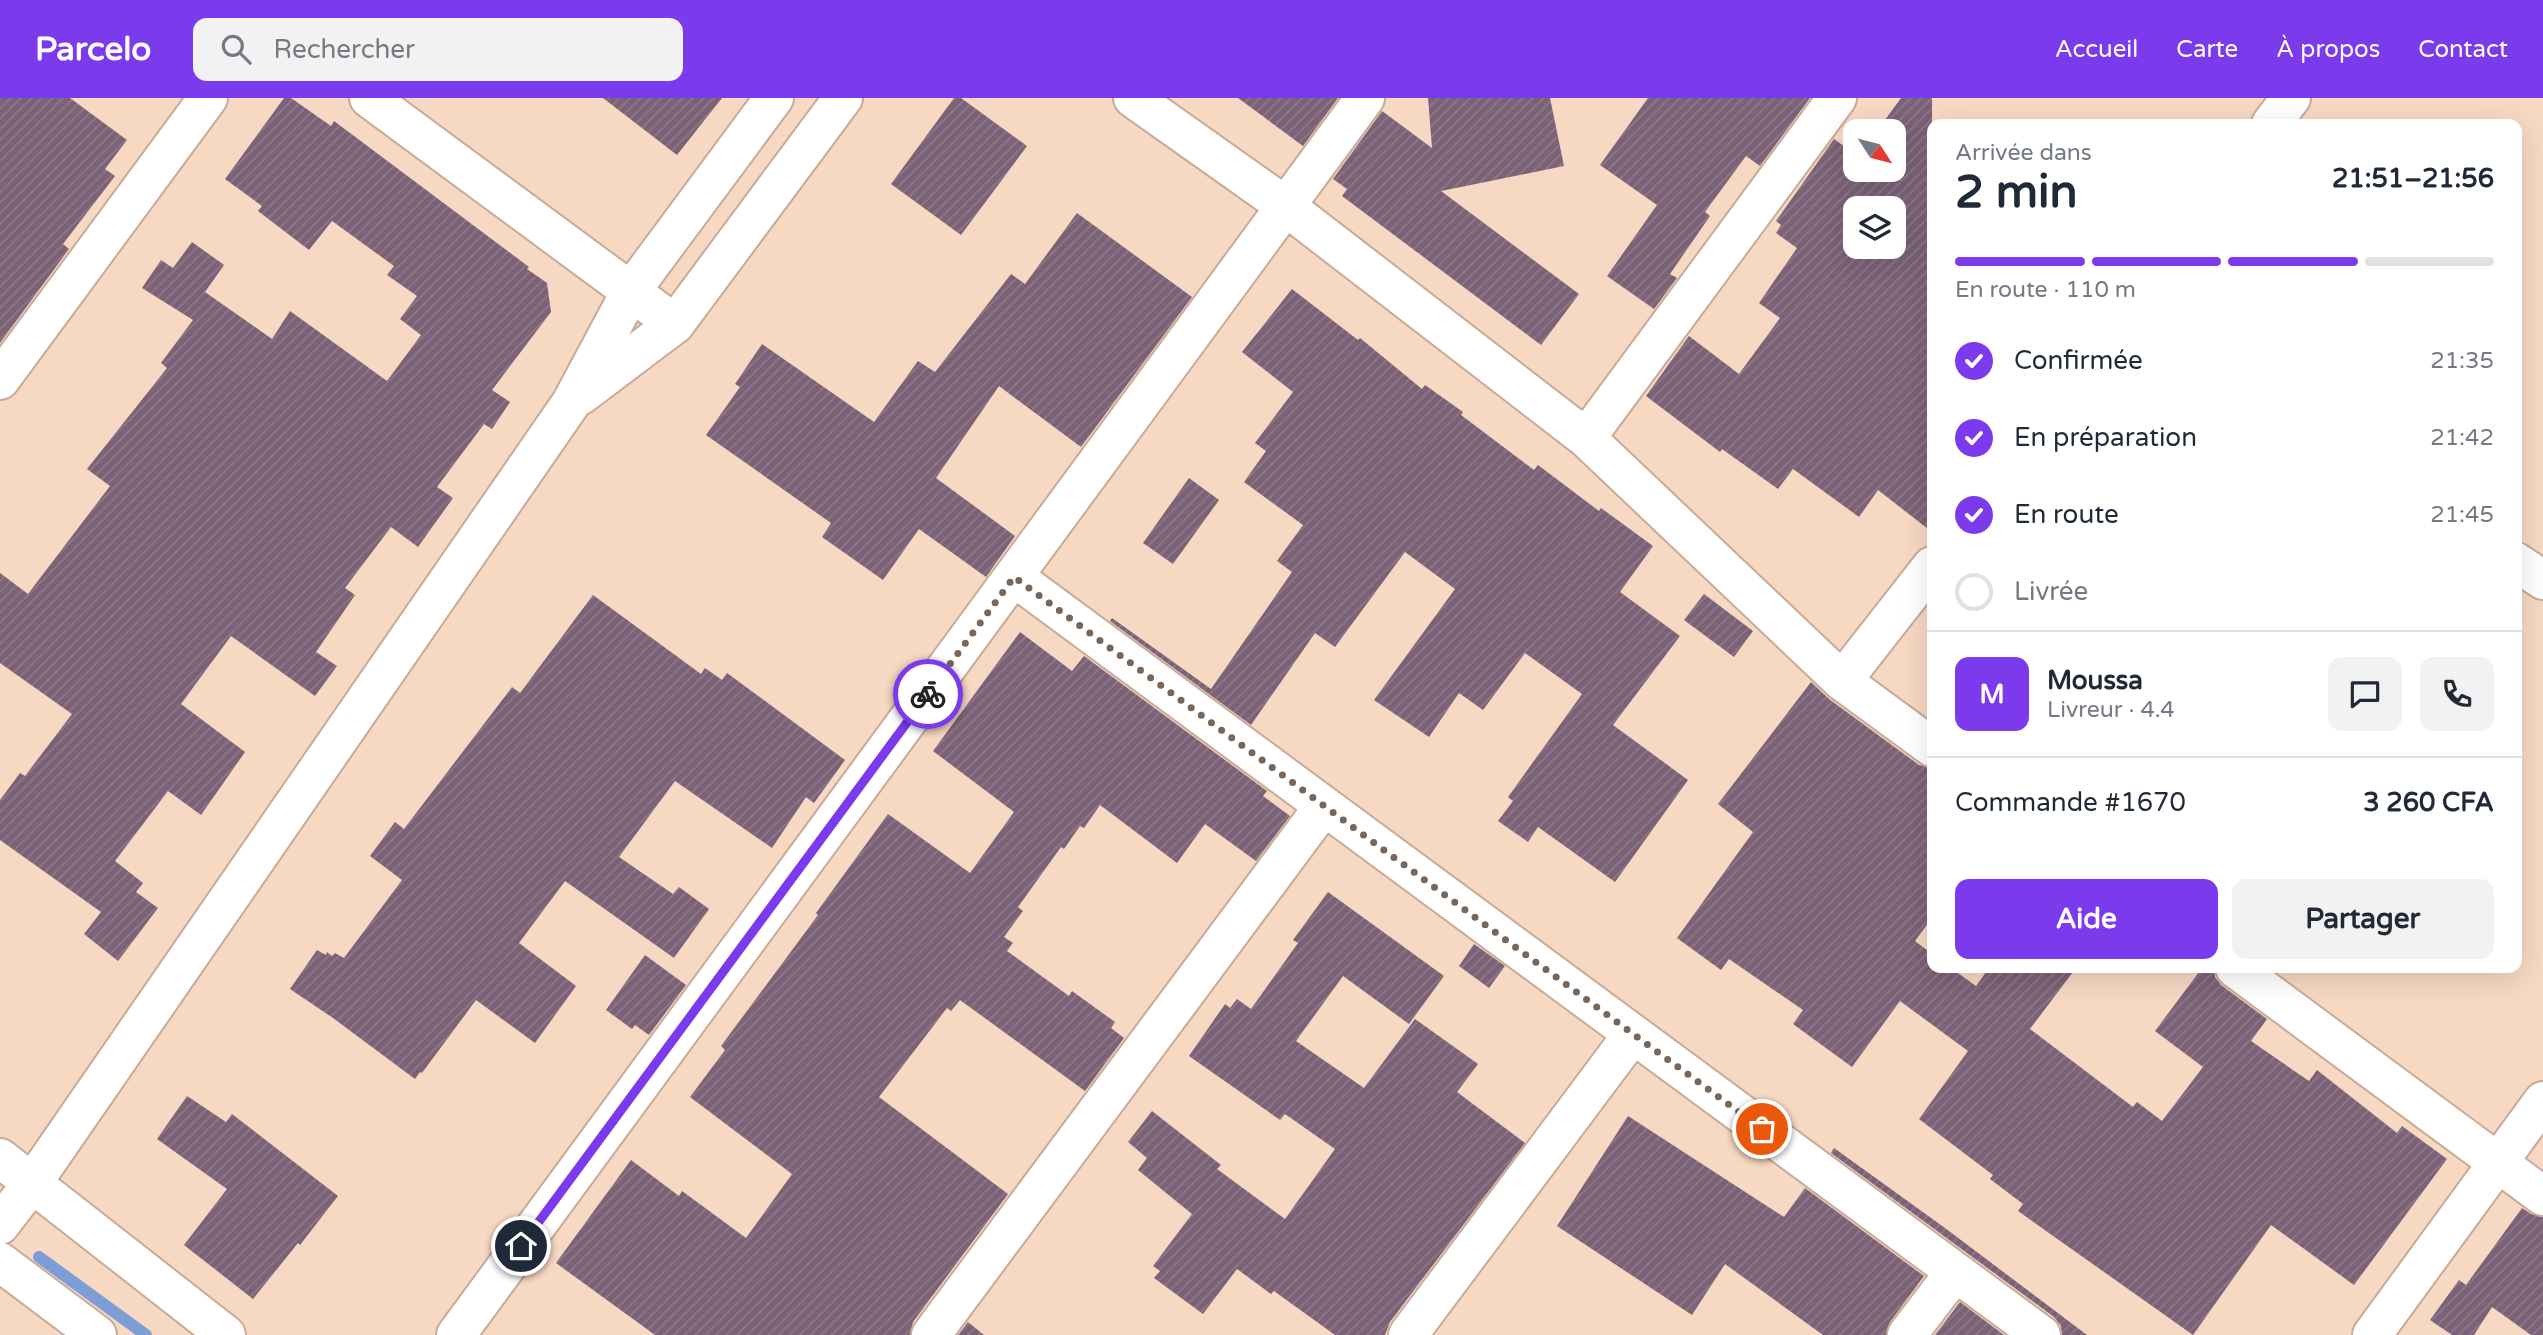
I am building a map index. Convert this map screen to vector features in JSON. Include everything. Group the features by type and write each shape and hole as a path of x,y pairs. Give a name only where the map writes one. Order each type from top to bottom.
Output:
{"street":[{"path":"0,380 208,98"},
{"path":"369,98 675,324"},
{"path":"0,1225 33,1182 571,403 631,291 774,98"},
{"path":"571,403 675,324 843,98"},
{"path":"1133,98 1284,205 1586,438 1842,681 1927,743"},
{"path":"456,1335 1365,98"},
{"path":"1586,438 1837,98"},
{"path":"2275,119 2291,98"},
{"path":"2522,566 2543,580"},
{"path":"1842,681 1927,572"},
{"path":"1014,577 2041,1335"},
{"path":"931,1335 1324,806"},
{"path":"2242,973 2543,1196"},
{"path":"1408,1335 1633,1034"},
{"path":"2372,1335 2543,1101"},
{"path":"0,1158 226,1335"},
{"path":"0,1262 97,1335"},
{"path":"1907,1335 1955,1272"}],"building":[{"path":"0,98 70,98 127,140 105,169 115,176 63,244 69,249 0,343"},
{"path":"284,98 291,98 331,126 334,121 529,267 527,269 547,283 551,312 492,390 510,402 492,429 484,424 437,487 453,498 418,547 391,527 345,588 355,595 316,652 337,666 315,696 231,636 181,704 245,752 201,815 168,791 115,861 143,883 136,892 158,908 118,961 84,934 101,912 0,840 0,800 20,773 25,776 72,714 0,663 0,573 28,594 110,486 87,469 167,368 161,363 193,320 142,288 161,260 173,268 192,242 224,265 205,292 272,339 290,311 387,381 421,335 400,319 417,296 387,275 394,266 332,221 309,250 258,211 262,206 225,179"},
{"path":"603,98 722,98 677,155"},
{"path":"954,98 961,98 1027,146 961,235 891,184"},
{"path":"1238,98 1338,98 1303,146"},
{"path":"1428,98 1550,98 1564,166 1441,191 1579,294 1541,345 1342,196 1347,189 1333,179 1382,111 1432,148"},
{"path":"1648,98 1810,98 1760,166 1746,156 1705,212 1710,216 1670,274 1677,278 1654,309 1607,276 1657,205 1600,165"},
{"path":"1901,98 1932,98 1932,119 1927,119 1927,528 1878,490 1859,517 1793,469 1778,489 1722,449 1720,452 1646,396 1689,336 1739,374 1780,318 1759,303 1797,248 1776,233 1781,225 1776,221 1834,139 1843,145 1843,182 1906,182 1906,119 1886,119"},
{"path":"1077,213 1192,297 1081,447 999,386 936,478 1015,536 986,577 919,529 883,580 822,537 831,523 706,435 740,387 735,384 762,344 874,422 918,361 935,372 1011,274 1025,284"},
{"path":"1292,289 1358,340 1360,338 1422,389 1425,385 1463,412 1461,415 1534,470 1538,465 1599,511 1601,508 1653,546 1620,592 1680,636 1613,725 1688,780 1615,882 1538,827 1528,842 1498,821 1513,801 1508,797 1582,694 1525,653 1483,710 1459,693 1429,737 1374,700 1455,589 1405,552 1335,647 1315,633 1251,725 1110,621 1112,618 1211,689 1292,572 1277,561 1303,525 1244,482 1266,451 1255,443 1293,392 1242,352"},
{"path":"1189,478 1219,500 1173,564 1143,543"},
{"path":"1704,594 1753,631 1734,657 1684,620"},
{"path":"593,595 701,674 705,668 722,680 727,673 845,760 814,803 806,797 772,848 675,781 619,857 673,894 679,887 709,909 674,958 565,881 519,943 576,986 535,1043 476,1000 415,1079 290,989 317,950 332,956 335,953 344,958 402,880 370,856 395,822 404,829 512,687 520,693"},
{"path":"1020,632 1072,671 1084,656 1267,791 1263,796 1290,816 1256,861 1205,824 1177,863 1100,805 1084,828 1080,826 1064,849 1061,847 1018,907 1023,911 1004,937 1013,943 1007,951 1069,996 1072,991 1115,1022 1111,1028 1124,1038 1085,1091 960,1000 951,1011 947,1008 879,1097 1008,1194 913,1322 910,1335 655,1335 556,1263 631,1160 679,1196 682,1191 746,1238 792,1174 690,1097 725,1050 721,1046 818,915 816,913 888,814 970,873 1014,812 933,751"},
{"path":"1811,682 1829,699 1919,765 1927,767 1927,925 1915,941 1927,950 1927,973 1958,973 1976,986 1985,973 2072,973 2030,1029 2133,1107 2137,1102 2162,1121 2203,1067 2155,1031 2198,973 2215,973 2221,985 2267,1019 2251,1041 2309,1081 2317,1070 2397,1133 2402,1126 2447,1159 2354,1285 2271,1225 2193,1335 2018,1211 2023,1204 1990,1179 1993,1175 1919,1119 1968,1051 1900,1001 1852,1067 1793,1024 1803,1010 1729,959 1721,970 1677,938 1753,832 1718,804"},
{"path":"1328,892 1444,976 1409,1024 1343,976 1296,1041 1364,1088 1415,1019 1478,1064 1457,1092 1525,1143 1390,1322 1385,1335 1335,1335 1274,1291 1271,1294 1237,1269 1203,1314 1154,1278 1160,1271 1153,1266 1192,1214 1138,1170 1147,1158 1128,1142 1152,1111 1221,1165 1217,1169 1285,1219 1335,1149 1285,1114 1280,1120 1189,1056 1225,1004 1230,1008 1237,999 1251,1009 1298,943 1293,940"},
{"path":"1474,944 1505,966 1489,988 1459,966"},
{"path":"645,955 686,985 649,1035 635,1025 632,1029 606,1010"},
{"path":"187,1096 226,1122 232,1114 338,1196 253,1299 184,1245 227,1189 157,1139"},
{"path":"1628,1116 1784,1217 1805,1188 1924,1276 1890,1322 1886,1335 1823,1335 1725,1264 1692,1315 1557,1226"},
{"path":"1834,1148 2087,1335 2062,1335 2061,1326 2054,1317 1831,1153"},
{"path":"2522,1208 2543,1217 2543,1335 2531,1335 2492,1307 2474,1335 2452,1335 2430,1320 2459,1280 2466,1285"},
{"path":"1960,1302 2004,1335 1935,1335"},
{"path":"968,1322 984,1335 958,1335"}],"waterway":[{"path":"39,1257 146,1335"}],"way so far":[{"path":"928,694 1014,577 1762,1129"}],"route":[{"path":"521,1246 928,694"}]}
